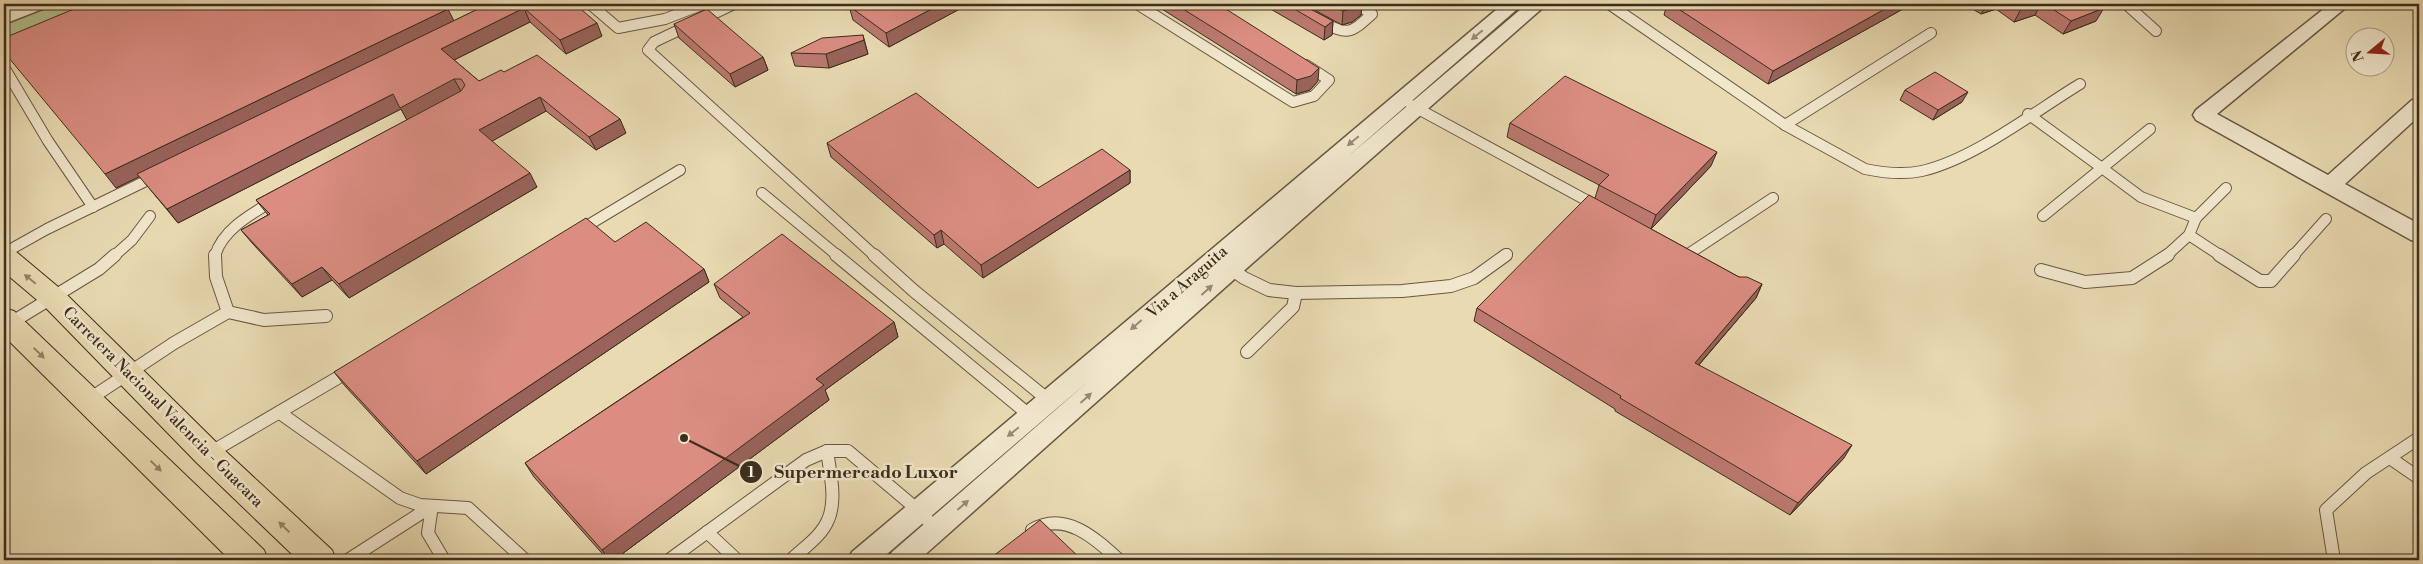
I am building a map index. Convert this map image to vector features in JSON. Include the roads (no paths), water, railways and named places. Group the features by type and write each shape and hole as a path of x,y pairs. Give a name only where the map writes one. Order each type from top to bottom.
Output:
{"main road":[{"name":"Carretera Nacional Valencia - Guacara","path":"4,257 53,298 208,454 320,560"},
{"path":"6,322 252,560"}],"street":[{"path":"4,18 39,4"},
{"name":"Via a Araguita","path":"1409,104 1514,4"},
{"name":"Via a Araguita","path":"901,560 936,529 1040,424 1049,400 1224,263 1409,104 1538,4"},
{"path":"2341,4 2203,115 2419,234"},
{"path":"2330,185 2419,105"},
{"name":"Via a Araguita","path":"862,560 918,510 1040,424 1066,415 1224,263"}],"lane":[{"path":"590,4 618,28 665,19 704,4"},
{"path":"734,4 654,42 648,50 914,291 1066,415"},
{"path":"1137,4 1292,102 1306,101 1317,95 1328,80 1302,62"},
{"path":"1311,16 1340,32 1347,32 1363,23 1372,14 1355,4"},
{"path":"1609,4 1786,125 1865,170 1879,173 1928,170 2010,127 2028,114 2080,84"},
{"path":"2126,4 2156,32"},
{"path":"1786,125 1930,33"},
{"path":"4,67 48,141 93,207"},
{"path":"1409,104 1609,212"},
{"path":"2028,114 2141,197 2196,218"},
{"path":"2043,216 2150,129"},
{"path":"569,237 680,170"},
{"path":"4,253 164,172"},
{"path":"2041,270 2085,282 2132,278 2162,259 2189,235 2196,218 2226,188"},
{"path":"762,193 1040,424"},
{"path":"228,312 216,285 215,254 227,233 266,205 283,196"},
{"path":"1687,255 1773,198"},
{"path":"6,322 53,298 99,269 132,240 150,216"},
{"path":"2189,235 2260,281 2271,281 2326,219"},
{"path":"1224,263 1269,290 1296,293 1402,291 1451,286 1474,278 1507,254"},
{"path":"1247,352 1293,307 1296,293"},
{"path":"88,400 128,372 228,312 264,320 326,316"},
{"path":"208,454 365,361"},
{"path":"280,413 400,498 420,505 468,508 525,560"},
{"path":"2336,558 2326,510 2366,473 2419,438"},
{"path":"791,560 820,533 829,519 831,504 828,451"},
{"path":"668,560 806,460 828,451 848,451 918,510 936,529"},
{"path":"2390,458 2419,478"},
{"path":"348,560 432,506"},
{"path":"432,506 428,533 444,560"},
{"path":"1024,537 1038,526 1055,524 1076,529 1093,536 1119,560"},
{"path":"707,532 737,560"}],"place":[{"name":"Supermercado Luxor","path":"684,438"}]}
